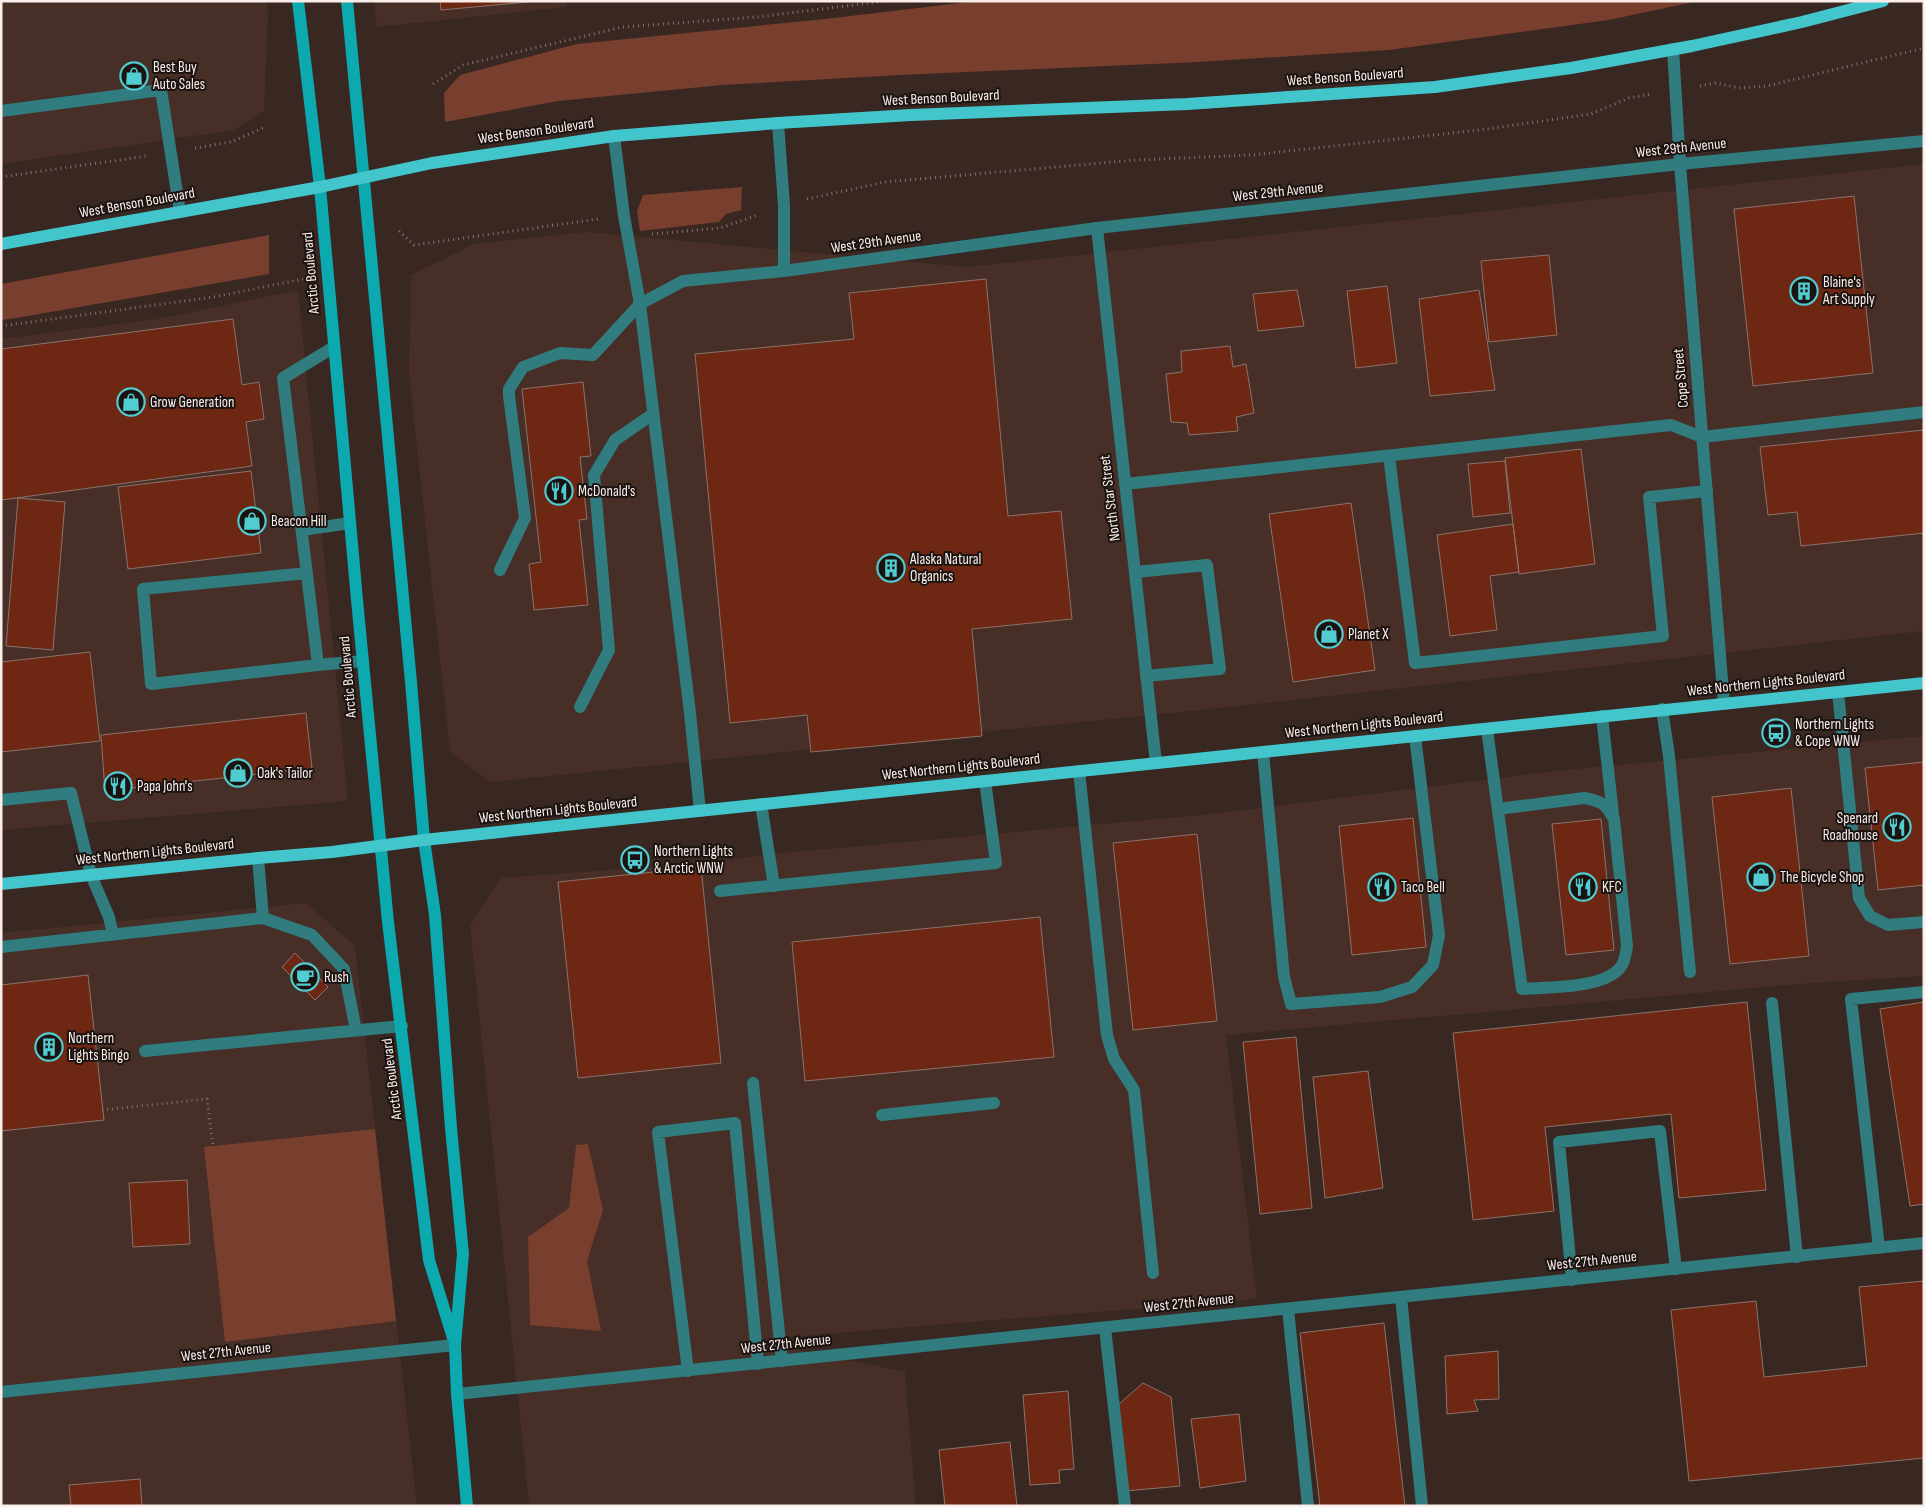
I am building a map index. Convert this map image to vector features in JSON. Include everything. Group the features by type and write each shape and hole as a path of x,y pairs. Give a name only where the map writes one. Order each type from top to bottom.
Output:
{"main road":[{"name":"Arctic Boulevard","path":"298,1 320,187 363,661 381,845 402,1026 430,1260 455,1345"},
{"name":"Arctic Boulevard","path":"347,1 424,840 435,914 451,1128 463,1254 455,1345 457,1394 467,1506"},
{"name":"West Benson Boulevard","path":"1,244 320,187 432,163 614,136 911,115 1196,103 1435,87 1571,68 1673,49 1802,22 1883,1"},
{"name":"West Northern Lights Boulevard","path":"1,884 332,852 424,840 762,804 1924,683"}],"street":[{"name":"Cope Street","path":"1673,49 1680,164 1724,704"},
{"path":"1,110 160,90 180,212"},
{"path":"778,123 784,206 784,271"},
{"path":"614,136 624,216 640,304 690,713 700,811"},
{"name":"West 29th Avenue","path":"500,570 525,518 509,389 523,368 560,353 593,355 640,304 683,281 784,271 1096,228 1680,164 1924,141"},
{"name":"North Star Street","path":"1096,228 1156,763"},
{"path":"318,665 284,378 334,347"},
{"path":"1125,484 1670,426 1702,437 1924,412"},
{"path":"580,707 609,650 594,475 615,440 653,414"},
{"path":"1389,456 1415,663 1663,636 1649,497 1706,491"},
{"path":"302,530 350,523"},
{"path":"1136,572 1207,565 1220,669 1146,676"},
{"path":"307,573 143,589 151,684 363,661"},
{"path":"1838,692 1859,898 1870,916 1888,925 1924,922"},
{"path":"1662,710 1669,756 1690,972"},
{"path":"1487,728 1522,989 1594,982 1610,976 1622,966 1627,946 1602,716"},
{"path":"1263,752 1284,977 1291,1004 1380,997 1412,987 1433,965 1440,935 1415,736"},
{"path":"1079,771 1107,1035 1114,1059 1134,1090 1153,1273"},
{"path":"720,891 996,863 985,781"},
{"path":"1,800 71,793 91,875 109,918 113,934"},
{"path":"1498,809 1584,798 1598,800 1607,806 1614,819"},
{"path":"762,804 774,886"},
{"path":"258,858 263,918"},
{"path":"1,947 263,918 312,935 344,969 356,1031"},
{"path":"1879,1248 1851,999 1924,992"},
{"path":"1772,1003 1798,1257"},
{"path":"145,1051 402,1026"},
{"path":"753,1083 782,1361"},
{"path":"882,1115 994,1103"},
{"path":"688,1371 658,1132 735,1123 758,1364"},
{"path":"1572,1280 1559,1142 1660,1131 1676,1269"},
{"name":"West 27th Avenue","path":"457,1394 1924,1243"},
{"path":"1401,1297 1422,1506"},
{"path":"1288,1309 1308,1506"},
{"path":"1105,1328 1125,1506"},
{"name":"West 27th Avenue","path":"1,1392 455,1345"}],"path":[{"path":"434,84 463,65 623,27 757,17 886,1"},
{"path":"400,231 414,246 573,221 624,216 645,235 720,228 784,206 828,194 885,182 1136,160 1252,155 1480,130 1591,114 1629,98 1716,83 1739,88 1767,86 1924,48"},
{"path":"1,177 170,153 231,142 263,128"},
{"path":"1,326 214,297 306,278"},
{"path":"102,1110 206,1098 213,1146"}],"shaded area":[{"name":"Best Buy Auto Sales","path":"1,1 267,1 264,111 234,130 1,164"},
{"path":"374,1 567,1 567,7 377,27"},
{"path":"977,1 1698,1 1609,20 1389,50 1198,62 722,85 558,101 445,122 444,93 460,75 577,44 825,19"},
{"path":"1924,164 1924,631 1182,712 490,782 450,752 409,374 411,275 474,244 586,232 968,267"},
{"path":"742,187 741,210 726,214 719,222 640,231 637,211 643,195"},
{"path":"269,235 269,274 1,320 1,284"},
{"path":"298,290 348,801 1,830 1,339 158,319"},
{"path":"1924,736 1924,976 1812,983 1226,1035 1257,1299 751,1340 905,1372 916,1506 529,1506 470,925 501,878 705,863 772,854 1202,815 1565,770"},
{"path":"306,903 355,946 417,1506 1,1506 1,933"},
{"path":"375,1129 396,1321 225,1342 204,1147"},
{"path":"588,1144 603,1210 587,1261 601,1331 530,1325 528,1237 569,1208 576,1145"}],"building":[{"path":"440,1 528,1 528,2 441,10"},
{"name":"Blaine's Art Supply","path":"1854,196 1873,373 1753,386 1734,209"},
{"path":"1549,255 1557,335 1489,342 1481,261"},
{"name":"Alaska Natural Organics","path":"986,279 1008,516 1061,511 1072,619 972,629 982,736 811,752 807,715 730,723 695,354 854,339 849,293"},
{"path":"1387,286 1397,363 1356,368 1347,291"},
{"path":"1297,290 1304,326 1258,331 1253,294"},
{"path":"1479,290 1495,390 1430,396 1419,299"},
{"name":"Grow Generation","path":"233,319 242,385 259,382 264,419 246,422 252,466 1,500 1,349"},
{"path":"1230,346 1233,367 1246,364 1254,413 1236,417 1238,431 1189,435 1187,423 1171,422 1166,374 1182,372 1181,351"},
{"name":"McDonald's","path":"583,382 591,456 580,457 587,519 579,520 588,605 534,610 529,564 541,562 522,389"},
{"path":"1924,430 1924,533 1801,546 1797,512 1768,515 1760,447"},
{"path":"1581,449 1595,564 1519,574 1505,458"},
{"path":"1505,461 1510,513 1473,517 1468,464"},
{"path":"251,471 261,553 128,569 118,487"},
{"path":"18,498 65,502 53,650 6,646"},
{"path":"1351,503 1375,670 1293,682 1269,514"},
{"path":"1513,524 1519,572 1490,576 1497,630 1450,636 1437,535"},
{"path":"90,652 100,741 1,752 1,662"},
{"path":"306,713 312,768 105,791 101,735"},
{"name":"Spenard Roadhouse","path":"1924,762 1924,885 1878,890 1865,768"},
{"name":"The Bicycle Shop","path":"1791,788 1809,956 1730,964 1712,797"},
{"name":"Taco Bell","path":"1413,818 1426,947 1352,955 1339,826"},
{"name":"KFC","path":"1601,819 1614,950 1566,955 1552,824"},
{"path":"1197,834 1217,1021 1133,1030 1113,843"},
{"path":"701,867 721,1063 578,1078 558,882"},
{"path":"1040,917 1054,1057 805,1081 792,942"},
{"name":"Rush","path":"295,953 328,987 315,1000 282,967"},
{"name":"Northern Lights Bingo","path":"88,975 104,1120 1,1131 1,985"},
{"path":"1747,1002 1766,1190 1679,1198 1671,1114 1545,1127 1554,1211 1473,1220 1453,1033"},
{"path":"1924,1002 1924,1204 1910,1206 1880,1009"},
{"path":"1296,1037 1312,1208 1260,1214 1243,1042"},
{"path":"1368,1071 1383,1188 1325,1198 1313,1077"},
{"path":"187,1180 190,1244 133,1247 129,1183"},
{"path":"1924,1281 1924,1458 1689,1481 1671,1310 1756,1301 1764,1377 1867,1366 1859,1287"},
{"path":"1384,1323 1405,1506 1320,1506 1300,1333"},
{"path":"1498,1351 1499,1399 1474,1400 1478,1411 1447,1414 1445,1356"},
{"path":"1143,1383 1171,1397 1180,1486 1126,1491 1118,1405"},
{"path":"1068,1391 1074,1469 1059,1470 1060,1483 1030,1485 1023,1395"},
{"path":"1239,1414 1246,1481 1200,1488 1191,1419"},
{"path":"1010,1442 1017,1506 945,1506 939,1450"},
{"path":"140,1479 142,1506 71,1506 69,1485"}],"place":[{"name":"Best Buy Auto Sales","path":"134,76"},
{"name":"Blaine's Art Supply","path":"1804,291"},
{"name":"Grow Generation","path":"131,402"},
{"name":"McDonald's","path":"559,491"},
{"name":"Beacon Hill","path":"252,521"},
{"name":"Alaska Natural Organics","path":"891,568"},
{"name":"Planet X","path":"1329,634"},
{"name":"Northern Lights & Cope WNW","path":"1776,733"},
{"name":"Oak's Tailor","path":"238,773"},
{"name":"Papa John's","path":"118,786"},
{"name":"Spenard Roadhouse","path":"1897,827"},
{"name":"Northern Lights & Arctic WNW","path":"635,860"},
{"name":"The Bicycle Shop","path":"1761,877"},
{"name":"Taco Bell","path":"1382,887"},
{"name":"KFC","path":"1583,887"},
{"name":"Rush","path":"305,977"},
{"name":"Northern Lights Bingo","path":"49,1047"}]}
